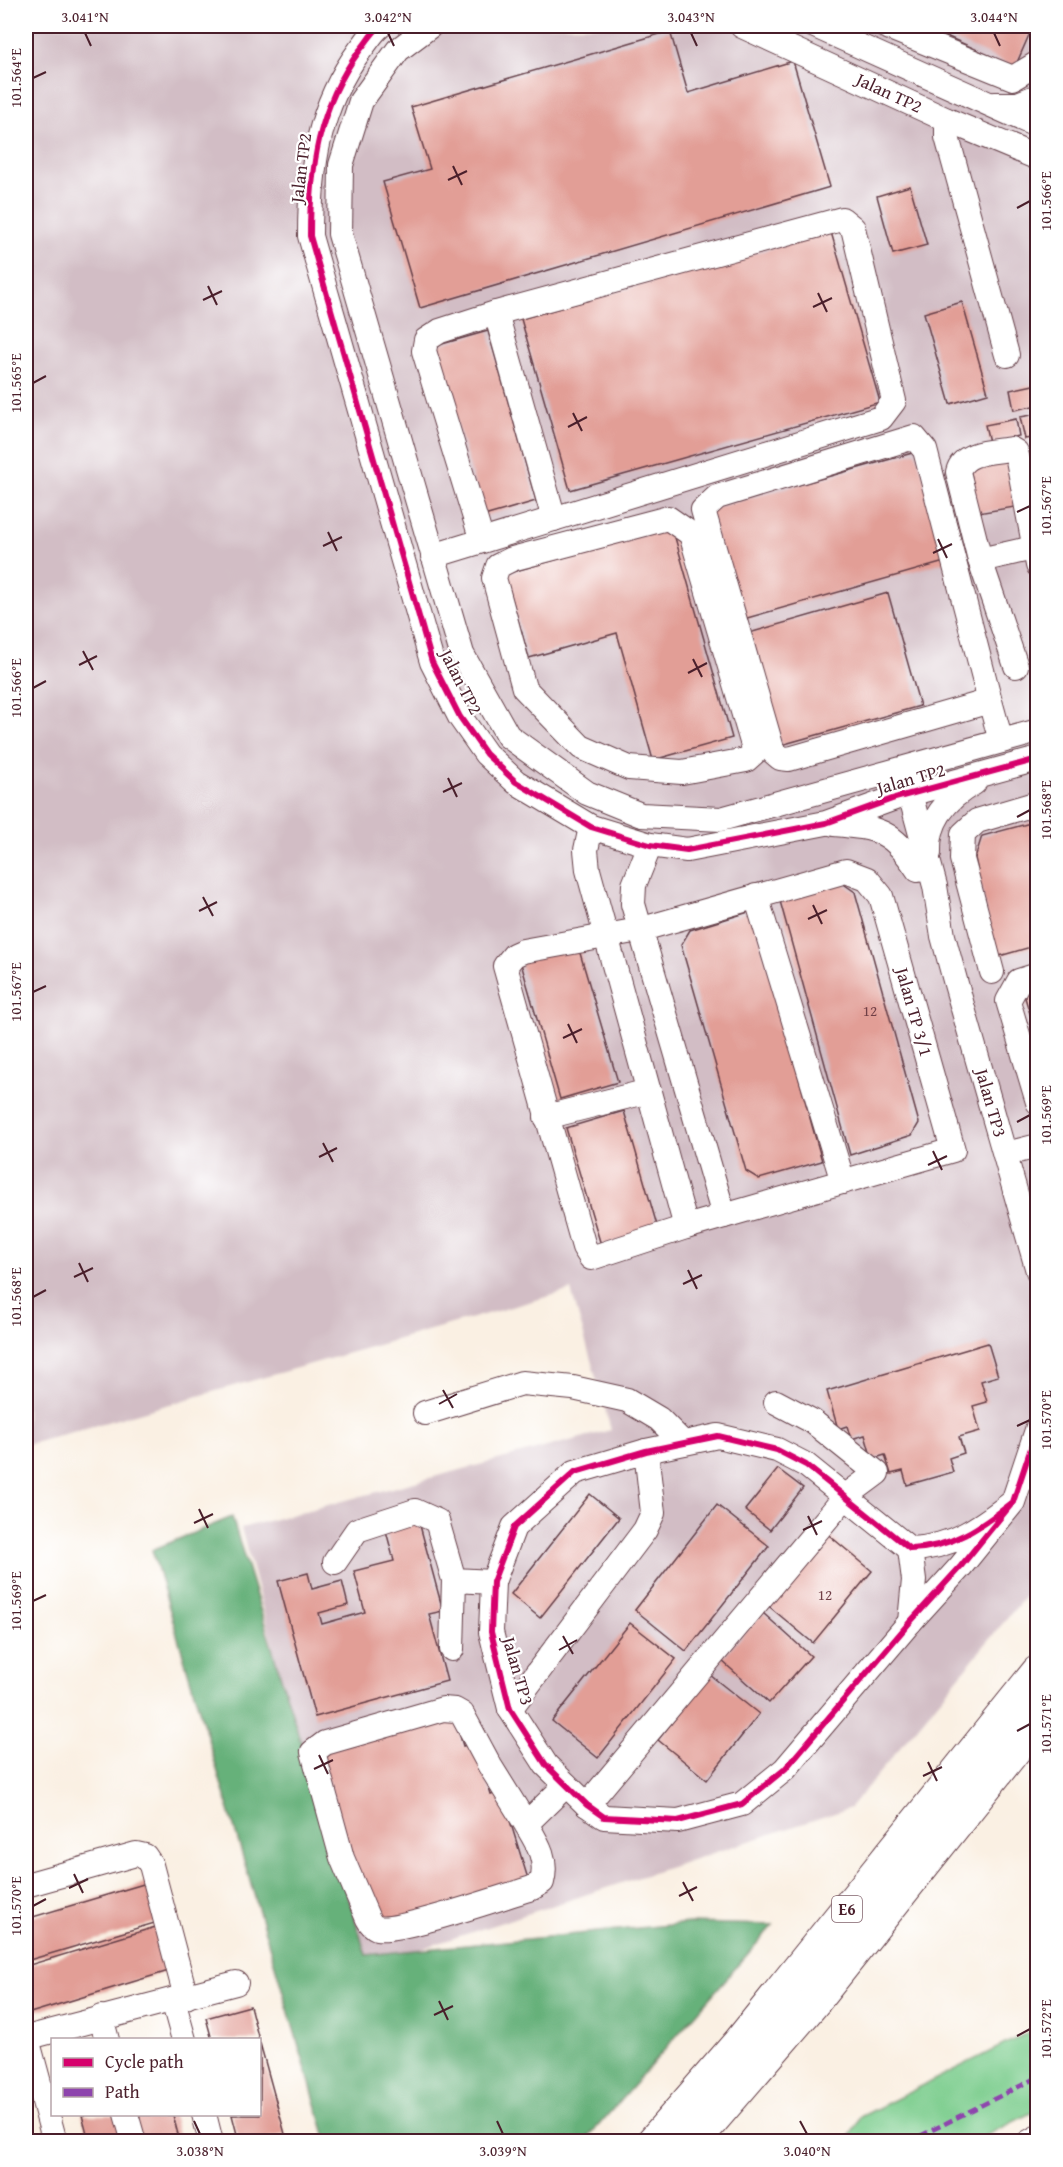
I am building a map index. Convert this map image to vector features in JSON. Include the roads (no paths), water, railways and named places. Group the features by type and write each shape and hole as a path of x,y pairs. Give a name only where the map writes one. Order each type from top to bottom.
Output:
{"highway":[{"name":"E6","path":"652,2142 740,2042 1038,1672"},
{"name":"E6","path":"693,2142 812,2004 1038,1720"}],"street":[{"name":"Jalan TP2","path":"430,26 398,50 361,101 342,165 340,234 462,654 508,736 587,793 641,814 721,819 1038,731"},
{"name":"Jalan TP2","path":"742,26 947,120 1036,152"},
{"name":"Jalan TP2","path":"814,26 1038,126"},
{"path":"885,26 1012,78 1038,63"},
{"name":"Jalan TP2","path":"371,29 344,72 323,117 310,201 310,237 432,662 460,717 486,754 516,782 591,827 650,845 687,850 826,823 902,796 1038,759"},
{"path":"992,105 1018,104 1038,96"},
{"path":"947,120 947,137 1007,355"},
{"path":"433,556 554,519 881,418 894,401 853,228 842,219 496,313 440,331 426,340 424,351 482,541"},
{"path":"496,313 554,519"},
{"path":"990,701 789,759 780,758 773,752 703,510 717,497 914,437 925,450 990,701 1000,741"},
{"path":"980,560 1036,553 1016,452 1011,449 967,457 960,463 958,472 980,560 1016,666"},
{"path":"668,518 691,534 755,752 746,760 682,772 629,768 581,747 524,688 494,578 498,566 512,559 668,518"},
{"path":"492,707 524,688"},
{"name":"Jalan TP3","path":"896,770 1038,1271"},
{"path":"924,870 933,827 940,811 964,789 997,770"},
{"path":"992,972 962,860 963,834 977,821 1038,803"},
{"path":"826,823 865,826 886,834 904,848 924,870"},
{"path":"591,827 586,850 588,870 608,935 686,1227"},
{"path":"650,845 634,885 633,904 724,1216"},
{"name":"Jalan TP 3/1","path":"846,871 867,879 881,896 953,1150 686,1227 591,1258 584,1247 505,966 514,955 523,951 608,935 639,930 846,871"},
{"path":"756,896 843,1182"},
{"path":"956,984 1038,959"},
{"path":"1038,975 1019,981 1008,1001 1038,1102"},
{"path":"546,1117 649,1091"},
{"path":"1006,1154 1038,1146"},
{"path":"425,1413 522,1383 573,1388 627,1400 659,1419 683,1443"},
{"path":"586,1805 846,1496 877,1473 812,1421 776,1402"},
{"name":"Jalan TP3","path":"910,1549 806,1465 777,1450 718,1436 646,1451 575,1472 514,1527 493,1582 491,1632 510,1709 546,1765 586,1805 604,1817 678,1821 742,1804 785,1769 910,1622 961,1566 1013,1502 1038,1428"},
{"path":"510,1709 645,1530 653,1513 646,1451"},
{"path":"910,1622 914,1580 910,1549 932,1549 968,1534 1013,1502"},
{"path":"335,1562 357,1530 415,1512 437,1521 454,1580 452,1649"},
{"path":"454,1580 493,1582"},
{"path":"443,1709 455,1710 462,1714 490,1766 526,1824 542,1850 545,1868 542,1882 532,1888 418,1922 379,1928 372,1925 368,1919 342,1858 314,1752 325,1743 443,1709"},
{"path":"526,1824 566,1785"},
{"path":"26,1885 135,1854 145,1857 151,1865 180,1999 184,2038"},
{"path":"55,2142 26,2037 104,2028 180,1999 236,1983"},
{"path":"126,2116 134,2142"},
{"path":"204,2116 211,2142"},
{"path":"1029,2142 1038,2137"}]}
